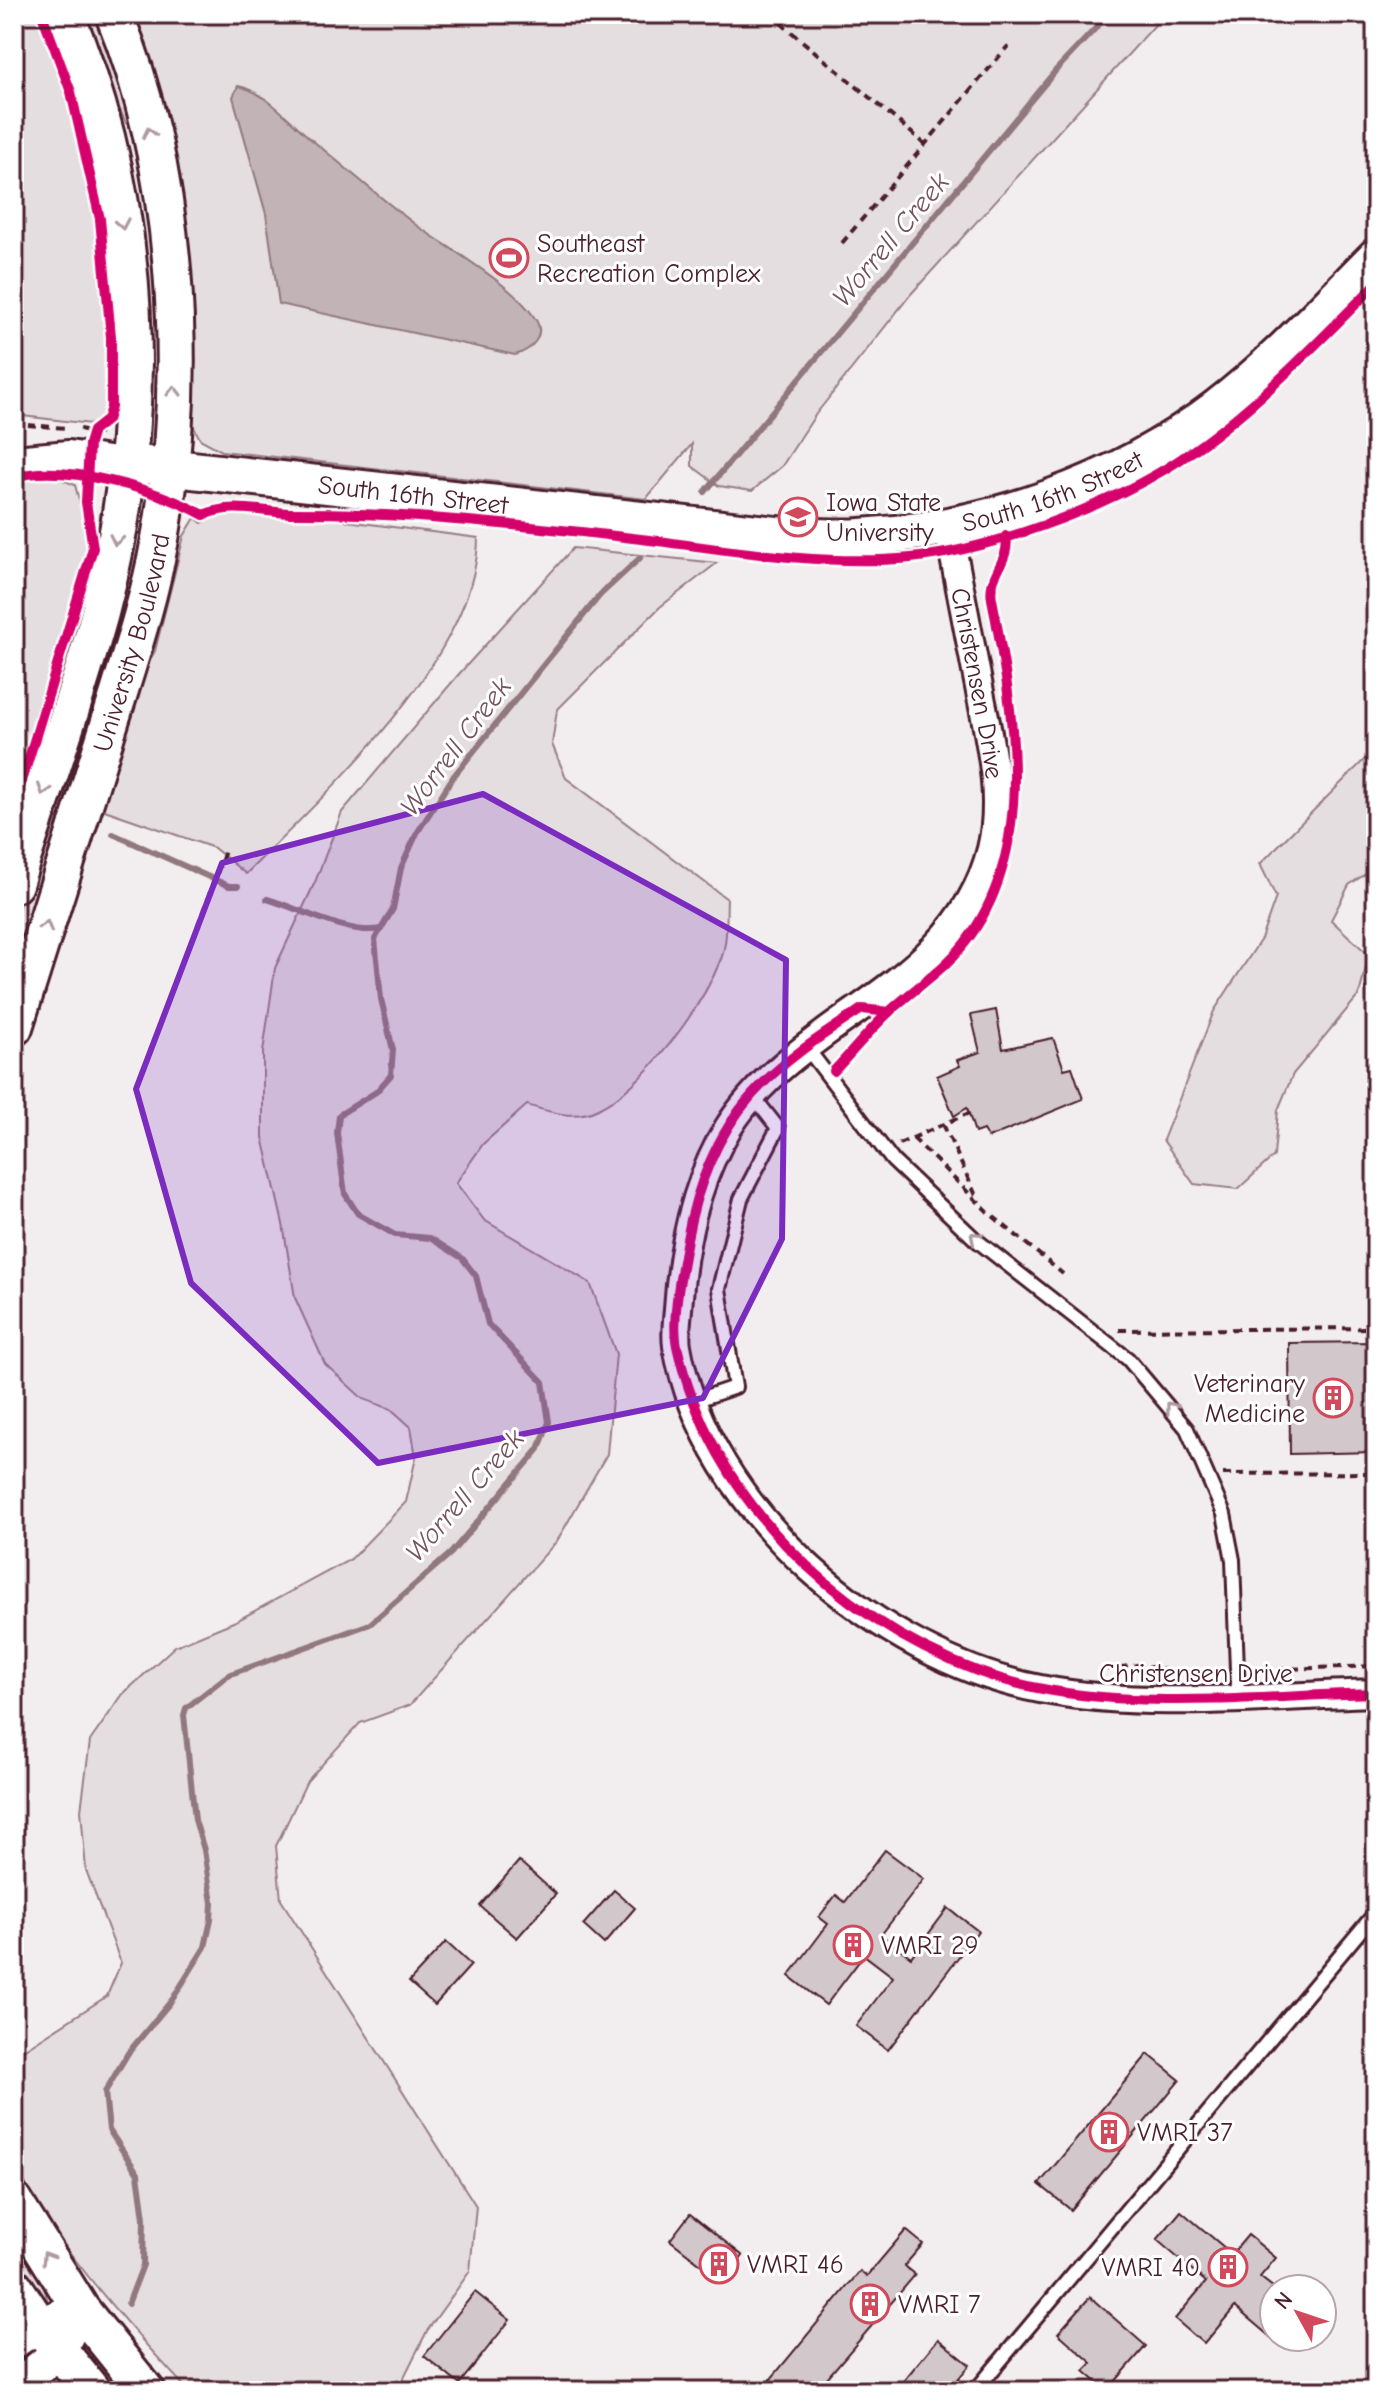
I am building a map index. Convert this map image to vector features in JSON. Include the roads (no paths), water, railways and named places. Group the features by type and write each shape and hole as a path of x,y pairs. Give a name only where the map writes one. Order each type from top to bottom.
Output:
{"main road":[{"name":"University Boulevard","path":"14,884 99,613 104,451 133,324 124,232 107,141 84,59 65,14"},
{"name":"University Boulevard","path":"14,1027 141,622 159,543 171,469 174,388 166,210 126,45 114,14"},
{"name":"South 16th Street","path":"104,451 171,469 776,535 860,537 948,526 1077,489 1150,453 1218,408 1376,257"},
{"path":"14,2202 81,2310 146,2391"},
{"path":"14,2287 37,2339 92,2391"}],"street":[{"path":"14,459 104,451"},
{"name":"Christensen Drive","path":"948,526 991,750 996,798 991,849 976,890 938,947 862,1009 806,1047 752,1095 728,1128 701,1179 680,1280 676,1343 694,1401 713,1445 785,1546 872,1618 923,1648 978,1672 1038,1689 1114,1699 1376,1693"},
{"path":"14,2389 37,2339 81,2310"}],"lane":[{"path":"806,1047 893,1161 975,1239 1128,1359 1187,1429 1224,1514 1233,1560 1238,1697"},
{"path":"694,1401 735,1387 719,1289 741,1199 778,1128 752,1095"},
{"path":"975,2391 1376,1912"}],"waterway":[{"name":"Worrell Creek","path":"705,492 1057,69 1109,14"},
{"name":"Worrell Creek","path":"128,2304 143,2265 144,2218 138,2174 109,2130 105,2092 128,2053 172,2000 205,1947 211,1920 212,1903 204,1850 195,1820 184,1715 186,1708 228,1675 370,1624 451,1553 539,1449 549,1422 543,1382 488,1324 476,1276 462,1258 430,1238 395,1235 358,1214 345,1194 337,1133 339,1115 376,1092 391,1075 393,1050 381,999 375,939 393,909 401,868 417,833 453,777 600,595 640,558"},
{"path":"113,834 229,886 238,886"},
{"path":"267,899 354,929 381,929"}],"place":[{"name":"Southeast Recreation Complex","path":"509,258"},
{"name":"Iowa State University","path":"798,517"},
{"name":"Veterinary Medicine","path":"1333,1398"},
{"name":"VMRI 29","path":"853,1945"},
{"name":"VMRI 37","path":"1109,2132"},
{"name":"VMRI 46","path":"719,2264"},
{"name":"VMRI 40","path":"1228,2267"},
{"name":"VMRI 7","path":"870,2304"}]}
